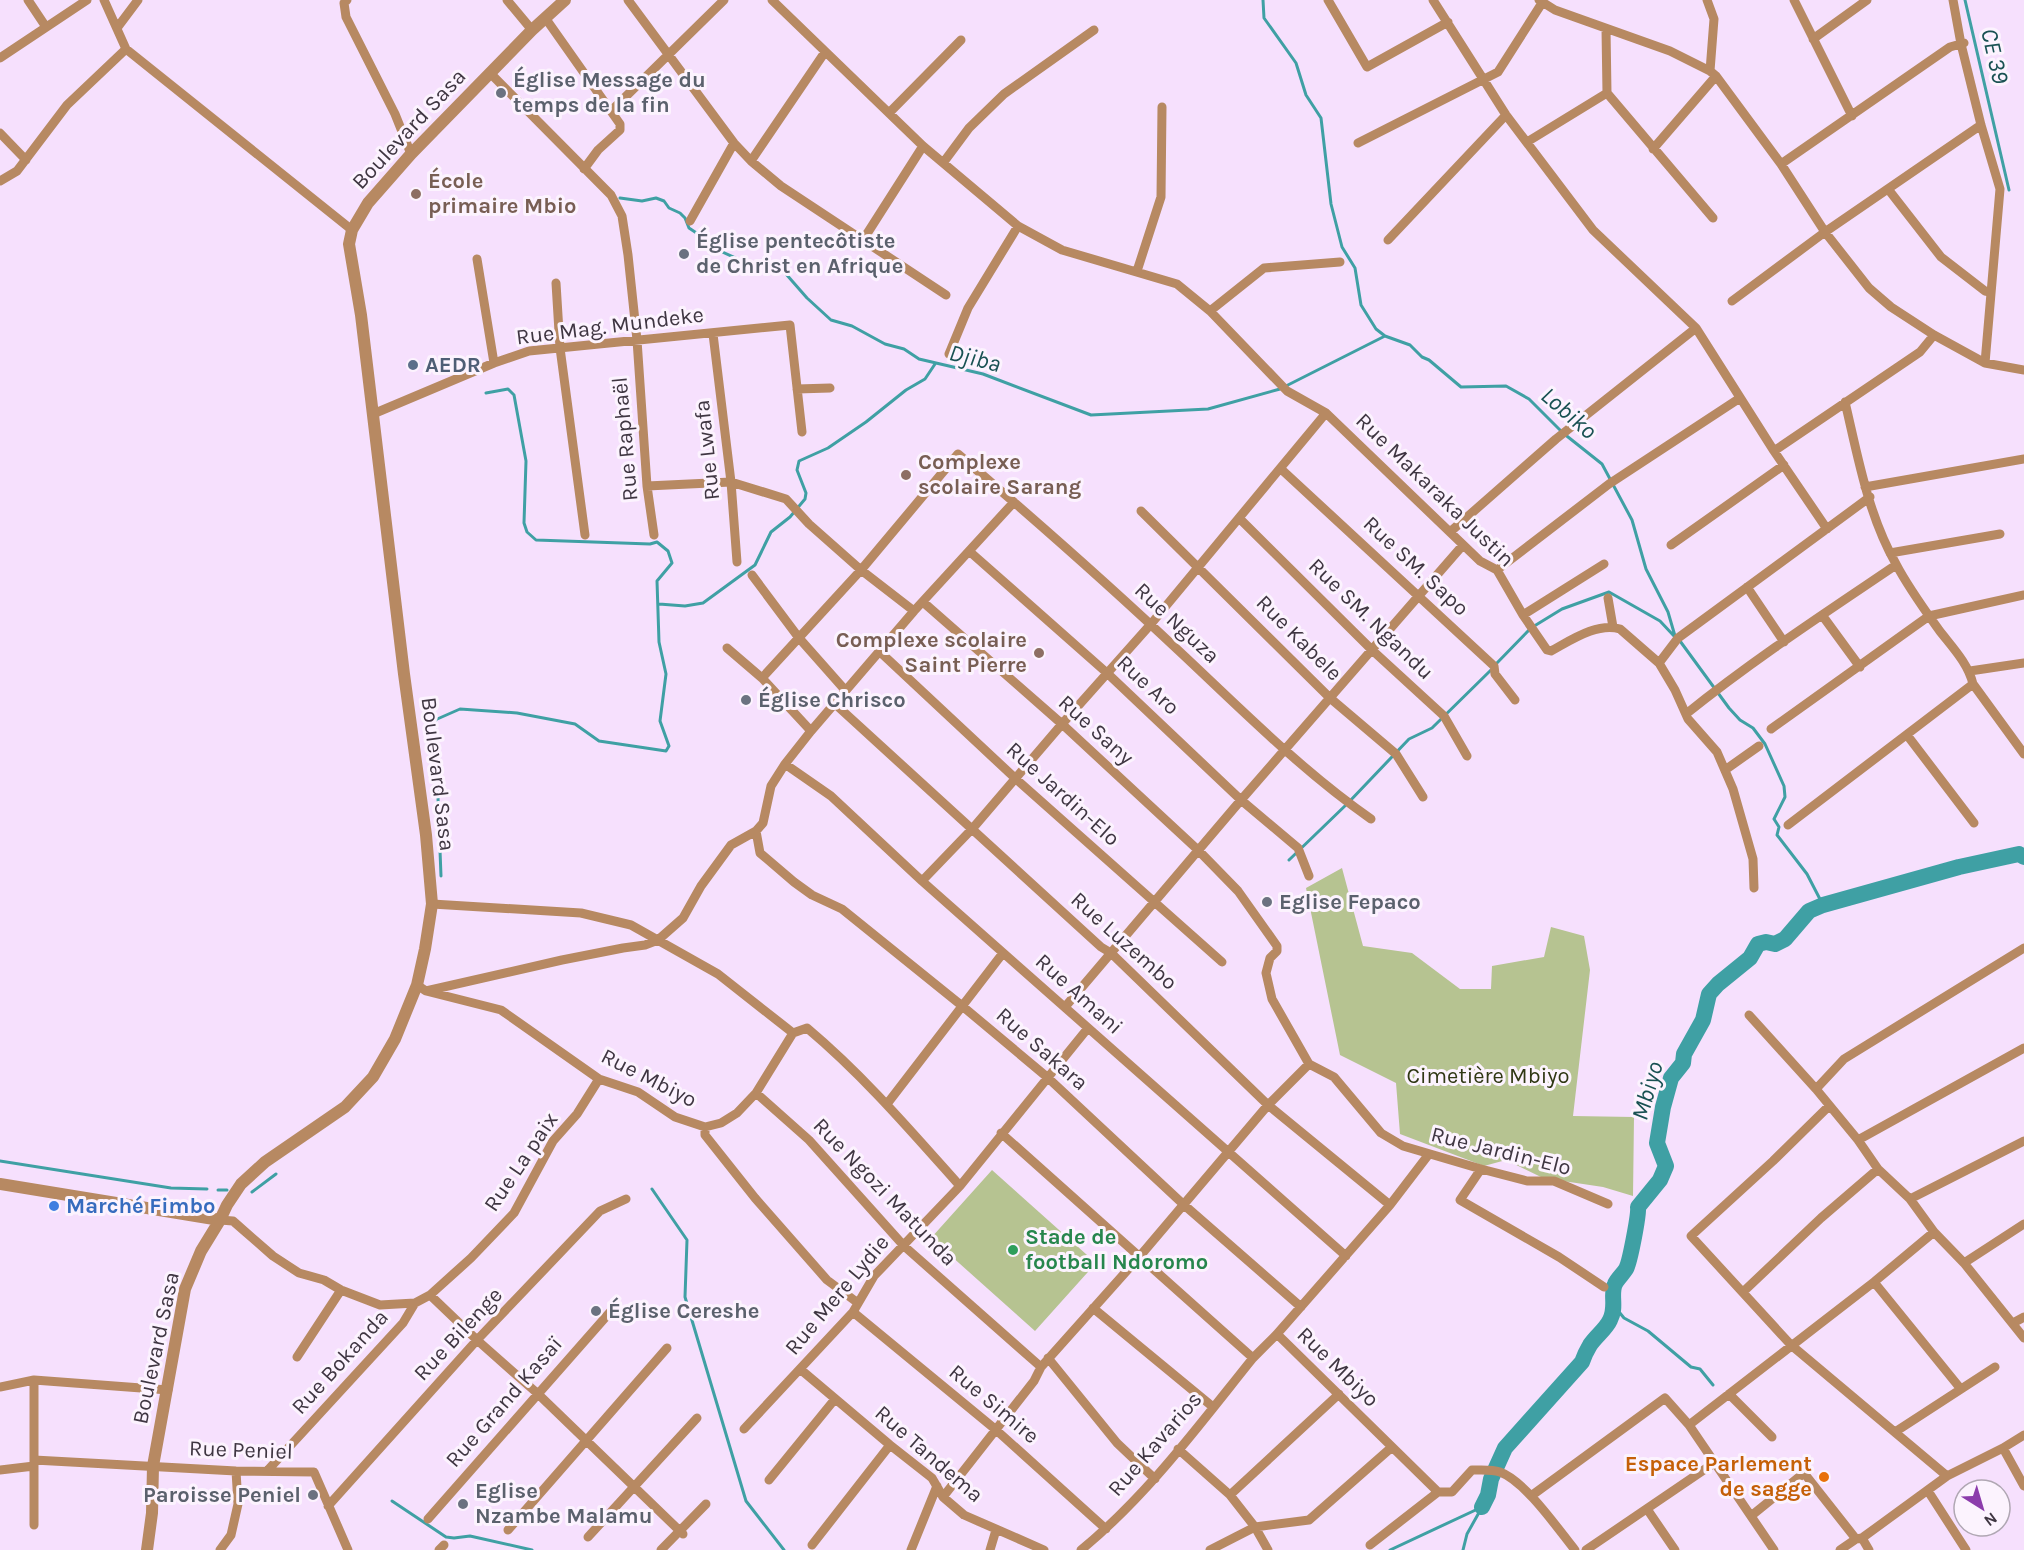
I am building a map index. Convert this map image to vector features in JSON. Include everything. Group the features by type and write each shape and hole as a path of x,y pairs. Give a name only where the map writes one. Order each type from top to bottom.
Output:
{"street":[{"path":"28,0 46,27"},
{"path":"0,58 87,0"},
{"path":"104,0 126,49 352,230"},
{"path":"117,28 138,0"},
{"path":"346,0 344,3 346,17 395,114 411,154"},
{"path":"507,0 532,30"},
{"name":"Boulevard Sasa","path":"147,1550 152,1513 153,1466 185,1289 201,1251 220,1220 226,1205 241,1184 265,1162 345,1107 373,1077 422,988 432,904 426,835 404,674 361,315 349,244 352,230 368,203 411,154 532,30 565,0"},
{"path":"628,0 734,143 751,161 781,186 946,295"},
{"path":"611,111 724,0"},
{"name":"Rue Makaraka Justin","path":"772,0 923,146 1018,226 1062,250 1177,285 1210,311 1287,391 1326,413 1480,561 1497,570 1523,615 1547,650 1551,651 1585,633 1613,627"},
{"path":"1328,0 1367,67 1448,22"},
{"path":"1433,0 1506,115 1593,230 1696,328 1774,451 1827,529"},
{"path":"1653,149 1713,74 1714,19 1707,0"},
{"path":"1794,0 1852,116"},
{"path":"1813,39 1867,0"},
{"path":"1953,0 1981,125 2000,189 1985,363"},
{"path":"1358,143 1498,72 1541,1 1555,10 1670,51 1713,74 1781,164 1825,232 1869,288 1891,307 1934,335 1985,363 2024,370"},
{"path":"546,19 620,124 620,130 598,150 584,169"},
{"path":"1606,29 1607,93 1713,218"},
{"path":"943,163 969,128 1004,94 1094,30"},
{"path":"890,113 961,40"},
{"path":"1781,164 1950,48 1963,43"},
{"path":"0,181 17,171 68,105 126,49"},
{"path":"751,161 825,52"},
{"name":"Rue Raphaël","path":"490,73 610,195 621,216 628,255 637,340 647,486 654,535"},
{"path":"1527,142 1607,93"},
{"path":"1137,271 1161,197 1162,107"},
{"path":"1388,240 1506,115"},
{"path":"1732,301 1825,232 1981,125"},
{"path":"0,133 26,160"},
{"path":"690,221 734,143"},
{"path":"863,240 923,146"},
{"path":"1888,189 1941,257 1985,291 1990,292"},
{"path":"949,354 968,308 1018,226"},
{"path":"477,259 494,363"},
{"path":"1210,311 1264,268 1340,262"},
{"path":"556,283 560,348 585,535"},
{"name":"Rue Mag. Mundeke","path":"373,414 494,363 529,351 790,325 797,389"},
{"path":"1450,532 1556,439 1696,328"},
{"name":"Rue Lwafa","path":"713,333 731,482 737,562"},
{"path":"1774,451 1920,352 1934,335"},
{"path":"802,432 797,389 830,388"},
{"path":"1497,570 1609,484 1740,398"},
{"path":"1845,402 1865,487 1881,534 1896,565 1929,616 1970,671 1973,684 2024,754"},
{"path":"922,881 973,828 1151,624 1326,413"},
{"name":"Rue Nguza","path":"861,570 958,454 1151,624 1285,750 1348,803 1371,819"},
{"path":"1865,487 2024,459"},
{"path":"1671,545 1784,465"},
{"name":"Rue SM. Sapo","path":"1281,469 1494,666 1495,674 1515,700"},
{"path":"647,486 731,482 786,499 809,524 861,570 914,610"},
{"path":"1659,663 1678,639 1870,497"},
{"path":"422,988 645,945 658,940 683,918 701,886 731,844 756,831 763,823 771,786 785,764 834,703 914,610 1014,502"},
{"name":"Rue Kabele","path":"1141,511 1330,698 1396,754 1423,797"},
{"name":"Rue SM. Ngandu","path":"1239,518 1372,650 1444,717 1467,756"},
{"path":"1890,552 2000,534"},
{"path":"1065,1007 1463,545"},
{"name":"Rue Aro","path":"969,551 1107,673 1241,800 1300,852 1310,876"},
{"path":"1523,615 1604,564"},
{"path":"1686,714 1716,690 1896,565"},
{"path":"762,678 861,570"},
{"path":"752,575 799,638 846,690"},
{"path":"1747,586 1784,642"},
{"path":"1771,729 1929,616 2024,595"},
{"path":"1608,598 1613,627 1620,629 1659,663 1688,719 1717,752 1733,789 1753,859 1754,888"},
{"name":"Rue Sany","path":"922,602 1062,724 1198,850 1238,891 1277,946 1277,951 1270,958 1266,973 1272,999 1309,1064"},
{"path":"1822,615 1860,667"},
{"path":"727,648 762,678 812,731"},
{"name":"Rue Jardin-Elo","path":"879,651 1016,779 1222,962"},
{"path":"1970,671 2024,663"},
{"path":"1788,825 1973,684"},
{"name":"Rue Luzembo","path":"834,703 1101,947 1111,953 1268,1105 1390,1205"},
{"path":"1907,735 1974,823"},
{"path":"1725,770 1759,746"},
{"name":"Rue Amani","path":"785,764 831,796 1002,953 1346,1256"},
{"name":"Rue Sakara","path":"756,831 760,853 812,895 842,909 1047,1077 1183,1204 1301,1306"},
{"path":"432,904 581,913 631,925 718,974 793,1033 807,1028 831,1048 887,1104 960,1186"},
{"path":"1816,1089 1844,1059 2024,948"},
{"path":"887,1104 1002,953"},
{"name":"Rue Mbiyo","path":"422,988 501,1010 599,1079 638,1092 675,1117 705,1127 721,1123 737,1113 756,1093 793,1033"},
{"path":"1749,1015 1816,1089 1858,1140 1878,1169 1910,1199 1934,1232 1964,1263 2024,1338"},
{"name":"Rue Mere Lydie","path":"744,1429 853,1312 874,1276 960,1186 1088,1028"},
{"path":"1858,1140 2024,1048"},
{"path":"943,1497 1034,1381 1048,1358 1140,1256 1268,1105 1309,1064"},
{"name":"Rue Jardin-Elo","path":"1309,1064 1334,1077 1381,1133 1403,1146 1527,1181 1554,1181 1608,1204"},
{"name":"Rue La paix","path":"220,1220 233,1221 273,1256 299,1273 380,1305 415,1303 430,1295 471,1258 514,1213 552,1142 577,1114 599,1079"},
{"name":"Rue Ngozi Matunda","path":"756,1093 809,1140 904,1246 1041,1367"},
{"path":"1829,1106 1773,1161 1690,1236 1791,1345 1947,1476"},
{"path":"705,1127 705,1135 755,1198 827,1280 858,1303"},
{"path":"1001,1133 1253,1358"},
{"path":"1910,1199 2024,1141"},
{"path":"1277,1334 1390,1205 1430,1154"},
{"path":"1480,1169 1460,1200 1560,1257 1604,1287"},
{"path":"1743,1292 1821,1218 1878,1169"},
{"path":"0,1184 220,1220"},
{"name":"Rue Bilenge","path":"328,1506 477,1340 600,1211 626,1199"},
{"path":"1964,1263 2024,1224"},
{"path":"1689,1425 1874,1282 1934,1232"},
{"path":"1874,1282 1960,1388"},
{"path":"297,1357 341,1290"},
{"path":"430,1295 586,1439 681,1532"},
{"name":"Rue Bokanda","path":"267,1471 403,1323 415,1303"},
{"path":"1093,1308 1213,1407"},
{"name":"Rue Grand Kasaï","path":"428,1519 611,1311"},
{"name":"Rue Simire","path":"853,1312 995,1429 1106,1529"},
{"path":"2013,1323 2024,1317"},
{"name":"Rue Mbiyo","path":"1253,1358 1277,1334 1438,1492"},
{"path":"508,1530 667,1348"},
{"path":"1048,1358 1117,1443 1155,1479"},
{"name":"Rue Kavarios","path":"1081,1550 1106,1529 1155,1479 1253,1358"},
{"path":"1895,1432 1995,1366"},
{"name":"Rue Tandema","path":"800,1369 932,1478 943,1497 964,1515 1044,1550"},
{"path":"34,1380 34,1525"},
{"path":"0,1387 34,1380 168,1390"},
{"path":"1230,1495 1338,1394"},
{"path":"1729,1394 1772,1437"},
{"path":"1531,1496 1665,1398 1689,1425 1774,1550"},
{"path":"769,1480 835,1399"},
{"path":"588,1537 697,1418"},
{"path":"1840,1550 1947,1476 2024,1435"},
{"path":"812,1545 890,1445"},
{"path":"1210,1550 1256,1527 1309,1520 1392,1447"},
{"path":"2003,1448 2024,1486"},
{"path":"1178,1449 1230,1495 1256,1527 1268,1550"},
{"name":"Rue Peniel","path":"0,1470 34,1463 314,1472 348,1550"},
{"path":"1586,1550 1713,1463"},
{"path":"1370,1545 1438,1492 1452,1492 1472,1470 1492,1470 1503,1473 1520,1484 1575,1550"},
{"path":"220,1550 231,1535 238,1504 236,1471"},
{"path":"1751,1516 1804,1473 1869,1550"},
{"path":"911,1550 937,1486"},
{"path":"1928,1491 1966,1550"},
{"path":"661,1550 681,1532 705,1504"},
{"path":"1647,1509 1675,1550"},
{"path":"990,1550 996,1530"}],"green space":[{"name":"Cimetière Mbiyo","path":"1342,868 1363,946 1412,953 1460,989 1491,989 1492,966 1544,957 1551,927 1584,936 1590,970 1573,1116 1634,1117 1633,1196 1603,1187 1543,1178 1506,1160 1484,1166 1400,1134 1396,1083 1340,1055 1306,888"},
{"name":"Stade de football Ndoromo","path":"992,1170 1096,1263 1035,1331 931,1238"}],"waterway":[{"name":"Lobiko","path":"1263,0 1264,18 1296,63 1306,95 1321,118 1331,204 1342,247 1355,268 1361,305 1376,329 1385,336 1410,345 1461,387 1506,386 1529,399 1563,433 1602,464 1632,520 1646,569 1668,612 1675,636"},
{"name":"CE 39","path":"1965,0 2009,190"},
{"name":"Djiba","path":"620,198 642,201 656,198 664,201 669,208 685,218 689,228 718,250 751,265 765,261 786,274 831,320 852,326 885,344 904,349 919,359 983,374 1091,415 1208,409 1280,389 1385,336"},
{"name":"Djiba","path":"659,604 685,606 703,603 755,565 771,532 790,517 805,499 806,493 797,470 799,461 828,448 866,422 906,390 925,379 935,364"},
{"path":"441,876 435,720 460,709 517,713 575,724 599,741 666,751 669,746 660,721 666,674 659,642 657,581 672,563 668,551 657,542 650,544 536,540 527,532 524,523 526,461 514,395 508,389 486,393"},
{"path":"1496,664 1531,628 1562,609 1609,592 1660,621 1674,636"},
{"name":"Lobiko","path":"1680,641 1729,708 1740,720 1753,728 1765,744 1784,786 1785,797 1774,819 1779,827 1777,835 1807,874 1823,905"},
{"path":"1289,860 1409,739 1432,728 1492,669"},
{"name":"Mbiyo","path":"1482,1507 1505,1448 1582,1362 1590,1345 1610,1320 1614,1288 1628,1265 1638,1207 1660,1180 1666,1166 1657,1143 1671,1078 1683,1063 1684,1054 1703,1020 1709,994 1750,958 1758,944 1766,942 1775,944 1785,939 1809,911 1823,905 1959,867 2019,854 2024,857"},
{"path":"0,1161 171,1188 207,1189"},
{"path":"252,1192 276,1174"},
{"path":"652,1189 687,1240 685,1297 746,1501 784,1550"},
{"path":"218,1190 227,1190"},
{"path":"1615,1307 1624,1318 1648,1331 1691,1367 1700,1369 1713,1385"},
{"path":"392,1501 446,1537 470,1536 532,1550"},
{"path":"1390,1550 1482,1507"},
{"path":"1463,1550 1467,1534 1481,1509"}],"place":[{"name":"Église Message du temps de la fin","path":"501,93"},
{"name":"École primaire Mbio","path":"416,194"},
{"name":"Église pentecôtiste de Christ en Afrique","path":"684,254"},
{"name":"AEDR","path":"413,365"},
{"name":"Complexe scolaire Sarang","path":"906,475"},
{"name":"Complexe scolaire Saint Pierre","path":"1039,653"},
{"name":"Église Chrisco","path":"746,700"},
{"name":"Eglise Fepaco","path":"1267,902"},
{"name":"Marché Fimbo","path":"54,1206"},
{"name":"Stade de football Ndoromo","path":"1013,1250"},
{"name":"Église Cereshe","path":"596,1311"},
{"name":"Espace Parlement de sagge","path":"1824,1477"},
{"name":"Paroisse Peniel","path":"313,1495"},
{"name":"Eglise Nzambe Malamu","path":"463,1504"}]}
